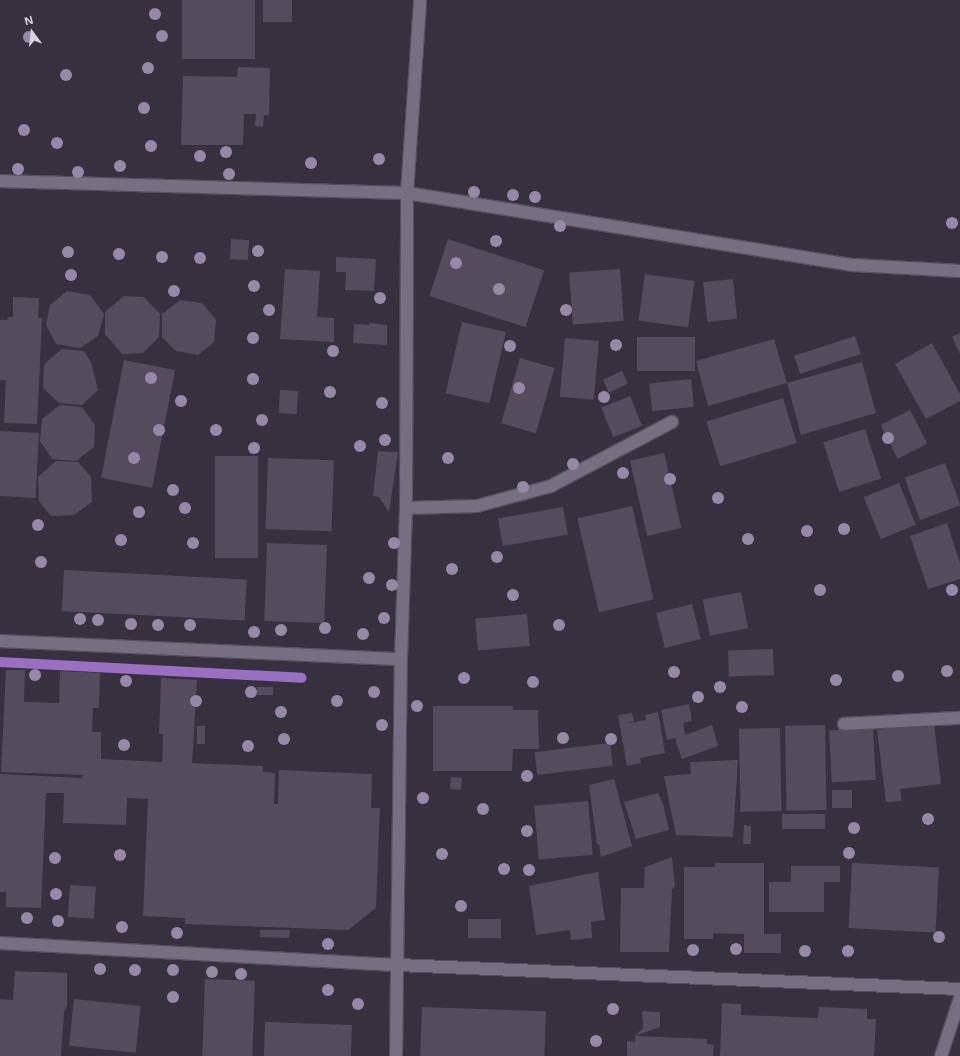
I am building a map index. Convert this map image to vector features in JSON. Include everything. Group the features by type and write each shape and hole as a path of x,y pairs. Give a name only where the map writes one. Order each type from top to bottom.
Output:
{"street":[{"path":"396,1056 401,659 406,508 407,193 420,0"},
{"path":"0,180 407,193 854,264 960,271"},
{"path":"406,508 477,506 551,486 672,422"},
{"path":"0,641 401,659"},
{"path":"844,724 960,718"},
{"path":"0,943 398,964 960,989"},
{"path":"941,1056 960,998"}],"building":[{"path":"182,0 255,0 255,59 182,59"},
{"path":"263,0 292,0 292,22 263,22"},
{"path":"238,67 270,68 269,115 264,115 263,127 255,126 256,114 244,114 243,145 181,145 183,76 237,77"},
{"path":"231,239 249,240 248,260 230,259"},
{"path":"448,239 544,270 526,327 429,296"},
{"path":"336,257 376,259 374,291 345,290 346,272 336,272"},
{"path":"285,269 320,271 317,317 334,318 334,342 280,339"},
{"path":"620,269 624,321 573,324 569,273"},
{"path":"645,274 695,281 688,328 638,321"},
{"path":"733,279 737,319 707,322 703,282"},
{"path":"67,291 90,295 104,314 98,336 80,348 56,344 46,325 50,305"},
{"path":"124,296 144,297 160,314 159,337 143,353 122,354 105,334 105,312"},
{"path":"13,297 39,298 38,318 42,318 37,424 4,423 6,380 0,380 0,320 7,320 8,317 13,317"},
{"path":"180,300 202,303 216,320 214,342 198,355 176,351 162,337 162,314"},
{"path":"462,322 506,332 489,403 446,393"},
{"path":"369,323 387,325 387,345 353,343 354,324 369,325"},
{"path":"960,333 960,354 952,337"},
{"path":"855,336 861,354 800,374 794,356"},
{"path":"637,337 695,337 695,371 637,371"},
{"path":"565,338 599,341 594,400 560,397"},
{"path":"774,339 787,383 708,406 696,361"},
{"path":"932,343 960,394 960,401 926,419 895,364"},
{"path":"62,349 84,351 91,362 98,390 82,405 59,403 43,388 44,364"},
{"path":"520,358 555,368 536,433 501,423"},
{"path":"124,360 175,370 152,488 101,478"},
{"path":"862,362 876,413 801,435 787,383"},
{"path":"622,371 628,384 609,393 603,380"},
{"path":"691,379 694,407 652,411 649,383"},
{"path":"280,390 298,391 297,414 279,413"},
{"path":"630,396 642,426 613,437 601,408"},
{"path":"783,398 797,443 720,466 706,421"},
{"path":"60,405 82,407 95,425 94,447 76,461 52,459 40,441 42,419"},
{"path":"910,410 927,444 898,459 881,425"},
{"path":"865,429 881,478 839,492 823,443"},
{"path":"0,431 39,433 36,498 0,496"},
{"path":"378,451 398,452 389,512 379,497 373,496"},
{"path":"664,453 681,528 647,536 630,461"},
{"path":"215,456 258,456 258,558 215,558"},
{"path":"268,458 334,460 331,531 266,529"},
{"path":"56,461 78,462 91,477 92,502 74,515 51,516 39,501 38,477"},
{"path":"945,463 960,505 920,520 905,478"},
{"path":"899,483 916,525 881,539 864,497"},
{"path":"632,506 654,600 599,612 577,519"},
{"path":"563,507 568,535 503,546 498,518"},
{"path":"947,523 960,563 960,579 928,589 910,536"},
{"path":"267,543 327,545 324,623 264,621"},
{"path":"64,570 247,580 245,621 62,611"},
{"path":"741,592 748,628 710,636 703,599"},
{"path":"692,604 701,639 665,648 656,613"},
{"path":"527,614 530,646 478,650 475,619"},
{"path":"773,649 774,675 729,677 728,651"},
{"path":"6,670 25,670 24,702 59,703 60,671 100,673 99,708 93,708 92,732 101,732 101,759 162,762 163,734 159,734 161,678 197,680 192,763 263,766 263,772 275,773 274,804 278,804 279,770 372,774 371,808 380,808 376,908 348,930 185,924 185,918 143,916 148,799 127,798 126,825 63,823 64,793 46,793 41,908 6,907 6,892 0,892 0,774 82,778 83,775 1,772"},
{"path":"257,687 273,687 273,695 257,695"},
{"path":"689,704 692,721 683,723 685,735 712,725 718,746 682,759 675,738 667,740 661,710"},
{"path":"433,706 513,706 513,710 538,710 539,749 513,749 512,771 433,771"},
{"path":"658,712 665,753 640,758 641,763 627,766 618,715 632,713 634,721 628,722 629,723 646,720 645,715"},
{"path":"934,723 941,784 900,789 902,801 886,802 877,730"},
{"path":"825,725 826,810 786,811 785,726"},
{"path":"197,726 205,726 205,744 197,744"},
{"path":"780,728 781,811 740,812 739,729"},
{"path":"873,728 876,780 832,782 829,730"},
{"path":"610,743 613,766 537,775 535,752"},
{"path":"738,760 733,837 676,835 664,776 691,774 690,762"},
{"path":"451,777 462,778 461,790 450,789"},
{"path":"614,779 632,846 601,857 599,844 597,844 589,785"},
{"path":"832,790 852,790 852,808 832,808"},
{"path":"658,793 663,804 669,830 636,839 624,802"},
{"path":"588,801 593,855 539,860 534,806"},
{"path":"782,814 825,814 825,829 782,829"},
{"path":"744,825 751,826 751,844 743,844"},
{"path":"672,857 675,887 672,889 669,952 620,952 621,888 644,888 645,867"},
{"path":"715,863 764,863 764,934 781,934 781,953 744,953 744,934 713,933 713,939 684,939 684,867 715,867"},
{"path":"852,863 939,868 935,932 849,928"},
{"path":"791,866 840,866 840,882 824,882 824,912 769,912 769,882 791,882"},
{"path":"598,872 605,920 591,922 592,938 571,940 570,930 536,935 529,886"},
{"path":"70,885 96,887 94,919 68,917"},
{"path":"468,919 501,919 501,938 468,938"},
{"path":"260,930 290,930 289,938 260,937"},
{"path":"15,971 67,973 67,1005 64,1012 61,1056 0,1056 0,999 13,1000"},
{"path":"205,979 255,981 252,1056 202,1056"},
{"path":"74,999 141,1006 136,1053 69,1046"},
{"path":"722,1003 741,1004 741,1015 818,1018 819,1007 867,1009 867,1019 876,1019 874,1056 720,1056"},
{"path":"422,1007 546,1011 544,1056 420,1056"},
{"path":"642,1011 660,1012 660,1027 635,1036 643,1028"},
{"path":"265,1022 352,1025 351,1056 264,1056"},
{"path":"635,1036 707,1039 707,1044 714,1045 713,1056 627,1056 627,1041 635,1042"}],"waterway":[{"path":"0,662 302,678"}]}
